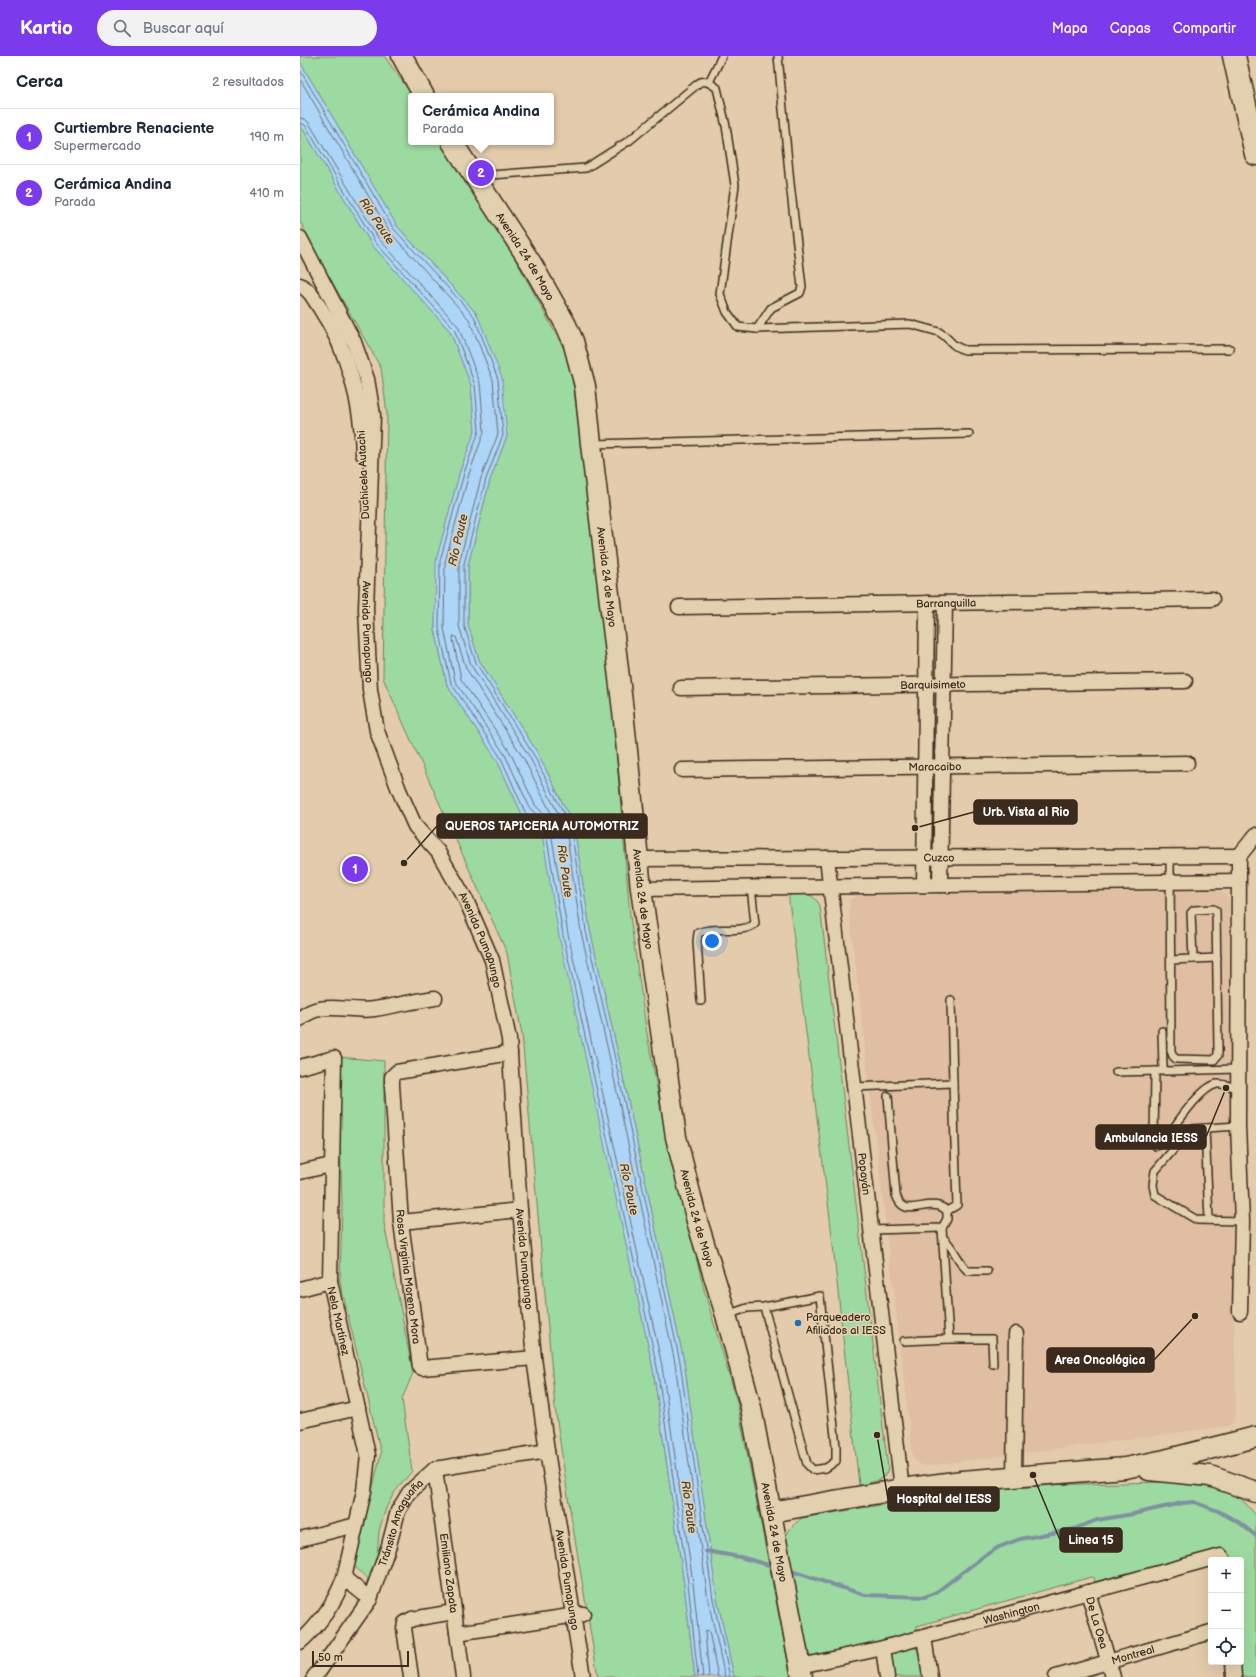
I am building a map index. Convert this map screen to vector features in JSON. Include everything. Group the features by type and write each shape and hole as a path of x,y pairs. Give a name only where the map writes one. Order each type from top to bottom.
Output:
{"highway":[{"path":"1234,56 1256,154"}],"main road":[{"path":"402,56 422,93"},
{"name":"Avenida 24 de Mayo","path":"454,145 531,262 573,341 585,386 639,859 641,889 676,1137 697,1221 726,1315 751,1408 802,1672"},
{"path":"772,1512 902,1489 962,1481 1125,1468 1165,1460 1256,1437"},
{"path":"1125,1468 1210,1476 1256,1492"}],"street":[{"name":"Avenida Pumapungo","path":"300,238 354,342 367,379 373,414 366,609 370,690 377,731 399,790 415,826 438,852 458,886 466,900 492,960 509,1039 520,1210 534,1358 547,1451 578,1615 583,1677"},
{"name":"Duchicela Autachi","path":"300,286 307,289 333,328 349,372 357,404 363,439 366,609"},
{"name":"Barranquilla","path":"679,607 1212,599"},
{"path":"940,885 945,602"},
{"path":"924,885 927,603"},
{"name":"Barquisimeto","path":"681,688 1185,681"},
{"name":"Maracaibo","path":"682,770 1187,763"},
{"path":"1240,1312 1242,1221 1238,1126 1238,881 1239,856 1256,835"},
{"name":"Cuzco","path":"639,859 1239,856"},
{"name":"Popayán","path":"827,858 902,1489"},
{"path":"641,889 1238,881"},
{"path":"300,1018 318,1010 330,1007 373,1009 435,998"},
{"name":"Rosa Virginia Moreno Mora","path":"510,1053 397,1072 392,1077 401,1222 420,1367 534,1358"},
{"name":"Nela Martínez","path":"300,1067 334,1058 330,1281 368,1455 364,1491 344,1578 333,1603 316,1625 300,1642"},
{"path":"300,1172 331,1164"},
{"path":"401,1222 520,1210"},
{"path":"300,1289 330,1281"},
{"path":"1014,1477 1016,1334"},
{"path":"300,1421 358,1408"},
{"name":"Tránsito Amaguaña","path":"314,1677 370,1599 389,1545 398,1511 409,1493 434,1469 547,1451"},
{"name":"Emiliano Zapata","path":"434,1469 463,1677"},
{"path":"300,1539 356,1525"},
{"name":"Washington","path":"802,1672 883,1648 1088,1592 1208,1562"},
{"path":"344,1578 370,1599"},
{"name":"De La Oea","path":"1088,1592 1113,1677"},
{"path":"411,1677 404,1628 405,1623 412,1619 454,1612"},
{"path":"457,1633 578,1615"},
{"name":"Montreal","path":"1056,1677 1208,1633"},
{"path":"924,1637 930,1677"},
{"path":"883,1648 887,1677"},
{"path":"1234,1665 1234,1677"}],"lane":[{"path":"709,82 722,56"},
{"path":"756,329 771,308 800,293 802,287 778,56"},
{"path":"475,176 586,168 630,140 700,82 709,82 717,88 726,126 735,185 720,294 727,312 738,327 756,329 910,324 939,332 944,335 951,344 965,350 1230,349"},
{"path":"591,444 969,434"},
{"path":"1170,856 1171,1051 1176,1059 1214,1060 1218,1055 1216,911 1213,908 1194,910 1191,913 1192,959"},
{"path":"701,1001 697,941 698,933 706,930 748,928 755,924 751,888"},
{"path":"1171,960 1217,958"},
{"path":"947,1211 957,1205 952,1000"},
{"path":"1162,1031 1163,1067 1165,1071"},
{"path":"1116,1072 1238,1069"},
{"path":"1156,1071 1154,1140 1156,1146 1163,1144 1178,1120 1204,1090 1216,1084 1238,1088"},
{"path":"854,1087 953,1083"},
{"path":"888,1096 896,1195 899,1203 904,1207 939,1206 947,1211"},
{"path":"1238,1126 1191,1129 1155,1171 1153,1185 1155,1195 1197,1220 1242,1221"},
{"path":"1205,1128 1209,1220"},
{"path":"947,1211 947,1219 942,1228 942,1238 949,1338"},
{"path":"871,1230 942,1228"},
{"path":"942,1238 950,1243 955,1255 968,1270 987,1271"},
{"path":"726,1315 747,1308 764,1307 820,1296 836,1446 836,1461 826,1468 814,1470 807,1464 764,1307"},
{"path":"904,1341 949,1338 992,1339 994,1364"}],"shaded area":[{"path":"1216,890 1225,893 1229,901 1229,994 1236,1412 1234,1422 1227,1426 926,1466 918,1464 913,1457 849,909 851,899 858,896"}],"green space":[{"path":"300,56 384,56 411,93 408,93 408,145 442,145 509,247 570,360 607,640 630,916 646,1028 666,1137 705,1293 737,1402 791,1677 734,1677 717,1599 684,1362 590,930 574,826 537,752 479,660 468,625 468,565 490,480 507,436 477,314 397,226 300,62"},
{"path":"300,124 372,245 450,331 471,385 475,431 460,471 437,558 435,629 447,685 497,760 522,814 542,833 559,931 653,1368 684,1584 695,1677 598,1677 568,1497 555,1407 522,1035 507,953 383,678 387,413 381,368 323,266 300,221"},
{"path":"803,893 813,897 820,906 888,1468 887,1472 881,1479 859,1485 830,1218 789,901 789,895"},
{"path":"338,1057 384,1061 384,1223 413,1373 402,1399 412,1471 394,1493 386,1508 379,1531 377,1557 370,1581 354,1566 381,1453 340,1282 342,1206"},
{"path":"1207,1481 1234,1491 1256,1515 1256,1677 1240,1677 1240,1665 1244,1665 1244,1557 1226,1557 1216,1550 1095,1582 1094,1578 1091,1577 917,1626 917,1635 808,1659 783,1543 786,1535 795,1523 802,1518 898,1502 971,1492 1040,1485"},
{"path":"913,1647 919,1650 924,1677 891,1677 889,1653"}],"water":[{"name":"Río Paute","path":"300,62 397,226 477,314 502,378 507,436 490,480 468,565 468,625 479,660 537,752 574,826 590,930 684,1362 717,1599 734,1677 695,1677 684,1584 653,1368 559,936 542,834 522,814 497,760 447,685 435,629 436,561 460,471 475,431 471,385 450,331 372,245 300,124"}],"waterway":[{"path":"788,1570 865,1595 925,1597 938,1591 984,1556 999,1547 1020,1539 1074,1529 1097,1520 1182,1503 1194,1502 1218,1511 1240,1523 1256,1536"},
{"path":"706,1551 740,1557 776,1567"}],"place":[{"name":"Cerámica Andina","path":"481,173"},
{"name":"Urb. Vista al Rio","path":"915,828"},
{"name":"QUEROS TAPICERIA AUTOMOTRIZ","path":"404,863"},
{"name":"Curtiembre Renaciente","path":"355,869"},
{"name":"Ambulancia IESS","path":"1226,1088"},
{"name":"Area Oncológica","path":"1195,1316"},
{"name":"Parqueadero Afiliados al IESS","path":"798,1323"},
{"name":"Hospital del IESS","path":"877,1435"},
{"name":"Linea 15","path":"1033,1475"}]}
